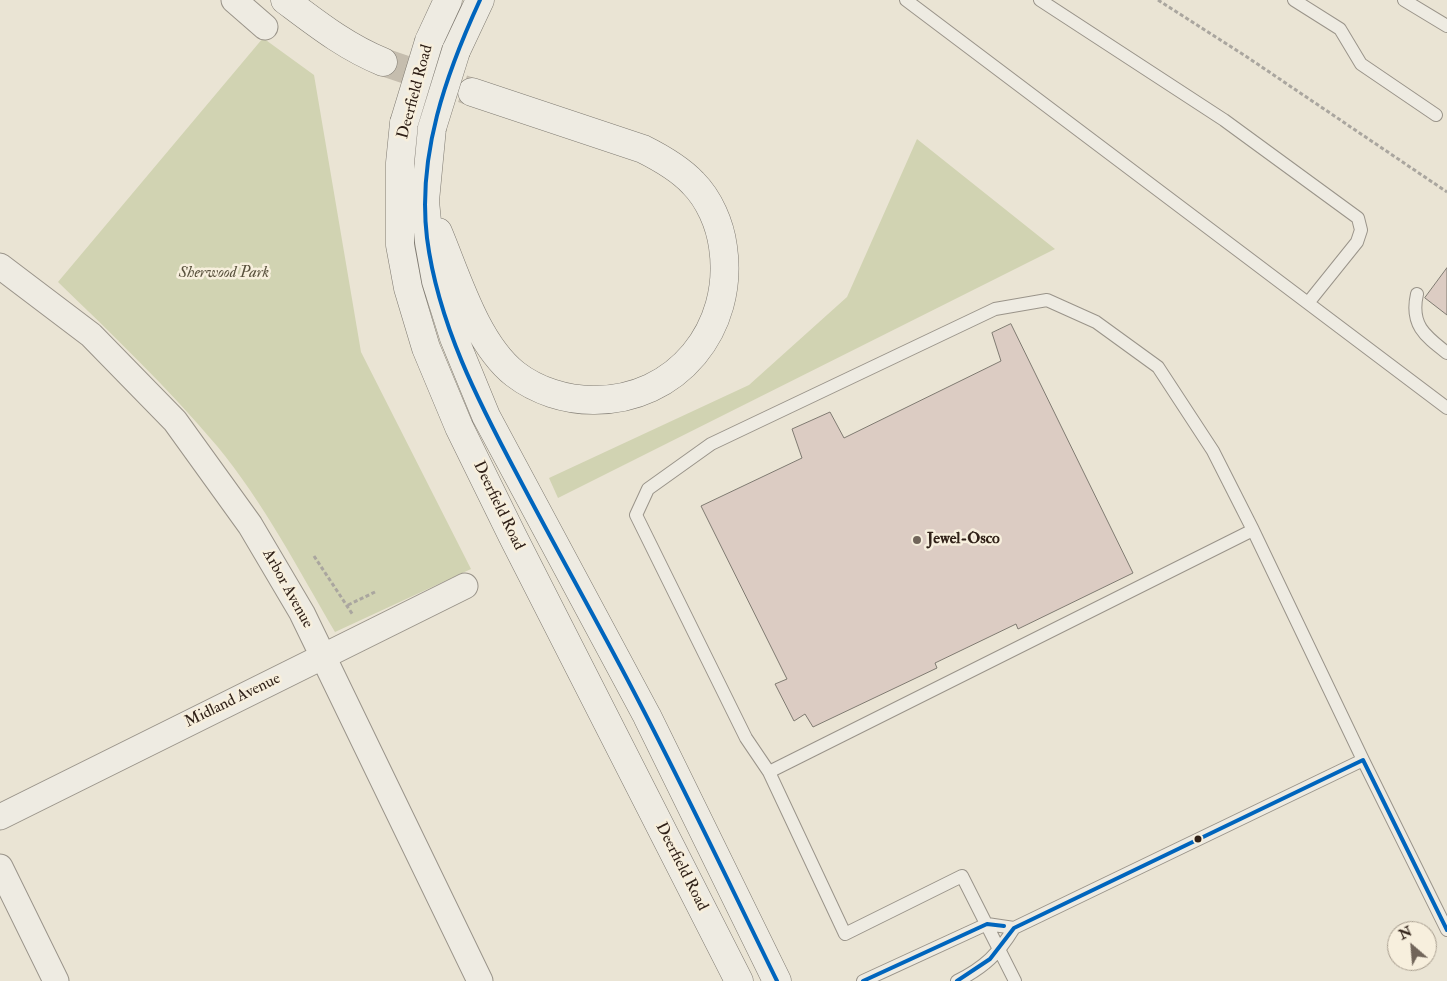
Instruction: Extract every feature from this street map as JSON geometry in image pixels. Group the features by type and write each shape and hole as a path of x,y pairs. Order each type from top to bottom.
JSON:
{"main road":[{"path":"285,0 332,35 359,52 383,62"},
{"name":"Deerfield Road","path":"448,0 429,41 404,123 400,163 400,245 408,288 426,348 459,427 647,716 777,981"},
{"name":"Deerfield Road","path":"480,0 456,51 432,128 425,201 429,242 436,281 454,338 545,559 739,981"},
{"path":"425,201 479,327 490,346 515,374 545,392 575,400 609,400 642,393 672,377 703,344 713,327 725,287 726,264 722,234 710,205 694,183 667,161 643,148 472,92"}],"street":[{"path":"234,0 265,27"},
{"name":"Arbor Avenue","path":"0,266 91,335 175,421 250,525 302,612 480,981"},
{"name":"Midland Avenue","path":"0,817 465,586"},
{"path":"0,867 56,981"}],"lane":[{"path":"906,0 1447,408"},
{"path":"1040,0 1224,120 1358,218 1361,230 1357,242 1308,303"},
{"path":"1294,0 1340,29 1361,64 1436,115"},
{"path":"1404,0 1447,26"},
{"path":"1417,294 1414,306 1416,319 1424,335 1447,353"},
{"path":"1015,981 988,924 962,876 845,934 768,772 746,738 636,515 648,489 711,444 995,309 1047,300 1096,322 1158,368 1213,451 1447,930"},
{"path":"768,772 1252,530"},
{"path":"957,981 978,971 1000,951 1014,928 1363,760"},
{"path":"863,981 988,924 1014,928"}],"path":[{"path":"1158,0 1247,57 1447,192"},
{"path":"314,556 348,605 363,636"},
{"path":"348,605 375,592"}],"green space":[{"name":"Sherwood Park","path":"263,38 314,75 361,352 471,569 335,632 265,513 217,446 160,383 58,282"},
{"path":"917,139 1055,249 558,498 549,478 749,385 847,297"}],"building":[{"path":"1447,268 1447,315 1425,298"},
{"name":"Jewel-Osco","path":"1011,324 1133,573 1018,629 1016,624 935,663 937,668 813,727 805,714 794,721 775,684 787,679 701,506 802,458 792,429 830,412 844,438 1001,361 992,333"}],"tunnel":[{"path":"383,62 469,91"}],"transit line":[{"path":"480,0 446,86 430,146 426,176 427,238 432,270 440,301 462,362 489,421 658,738 777,981"},
{"path":"957,981 990,959 1014,928 1363,760 1447,930"},
{"path":"863,981 987,924 1004,926"}],"place":[{"name":"Jewel-Osco","path":"917,540"}]}
